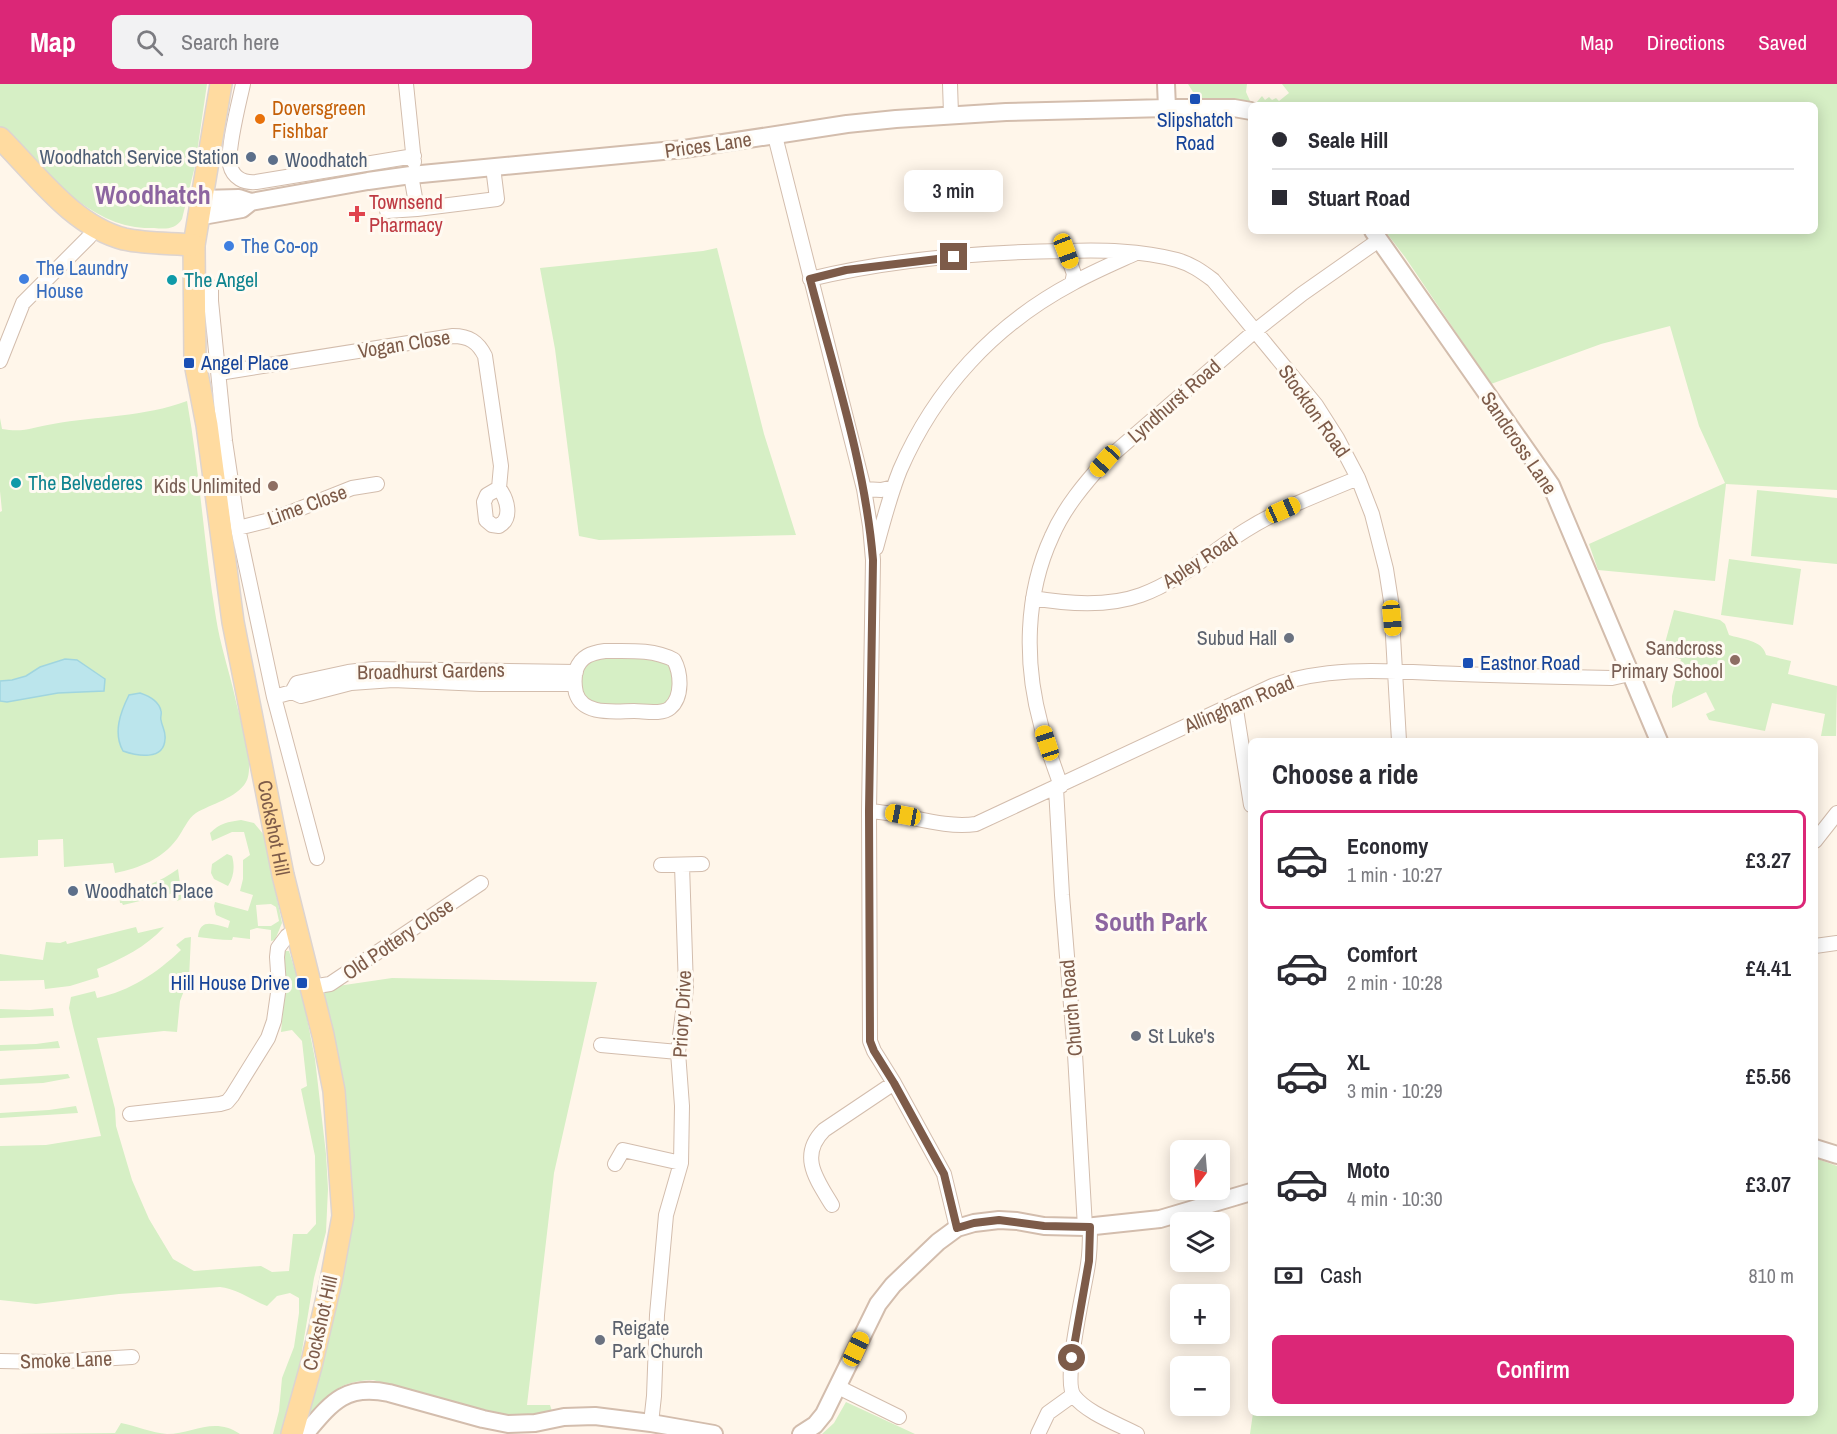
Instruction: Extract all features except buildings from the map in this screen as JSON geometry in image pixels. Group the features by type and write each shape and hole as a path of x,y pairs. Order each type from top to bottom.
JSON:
{"main road":[{"name":"Cockshot Hill","path":"221,84 224,125 199,208 194,245 195,363 207,425 233,622 282,866 323,1035 334,1091 343,1216 311,1366 292,1434"},
{"path":"0,138 60,201 81,219 122,238 138,242 194,245"}],"street":[{"path":"243,84 224,125 230,166 235,176 240,179 249,182 414,156"},
{"path":"406,84 417,209"},
{"path":"950,84 951,114"},
{"path":"1166,84 1167,108 1234,108 1248,110"},
{"name":"Prices Lane","path":"199,208 242,209 251,202 368,181 684,149 847,124 951,114 1167,108"},
{"path":"775,136 864,489 870,526 873,560 869,811 870,1041 944,1174 957,1228"},
{"path":"387,211 497,199 493,167"},
{"path":"268,179 270,199"},
{"path":"0,361 23,303 89,237 96,227"},
{"name":"Lyndhurst Road","path":"1058,787 1040,724 1029,646 1033,598 1052,535 1083,485 1105,461 1255,331 1376,236"},
{"name":"Sandcross Lane","path":"1376,236 1551,485 1658,738"},
{"name":"Stockton Road","path":"810,279 846,270 930,260 1025,251 1099,249 1177,260 1200,270 1224,292 1316,405 1358,478 1372,514 1386,569 1391,601 1395,672"},
{"path":"1066,251 1074,274 1072,283"},
{"path":"873,560 894,487 910,450 947,387 985,346 1016,320 1072,283 1136,253"},
{"name":"Cockshot Hill","path":"211,287 225,441 238,528 274,697 317,858"},
{"name":"Vogan Close","path":"219,373 453,336 468,338 478,345 485,356 501,466 499,488"},
{"name":"Apley Road","path":"1033,598 1053,602 1103,602 1139,596 1153,590 1283,510 1358,478"},
{"name":"Lime Close","path":"238,528 274,519 352,488 377,484"},
{"path":"864,489 881,490 894,487"},
{"path":"629,651 656,653 674,660 679,669 679,693 672,707 666,710 597,710 583,704 577,697 575,678 585,656 592,653 629,651"},
{"name":"Allingham Road","path":"869,811 962,826 976,824 1272,686 1310,675 1343,672 1395,672 1612,678 1630,674"},
{"path":"1395,672 1399,738"},
{"name":"Broadhurst Gardens","path":"274,697 292,692 301,696 351,683 393,680 481,684 575,678"},
{"path":"1235,703 1248,786"},
{"name":"Church Road","path":"1058,787 1062,895 1089,1261 1070,1378 1073,1395"},
{"path":"1818,837 1837,813"},
{"path":"661,865 702,864"},
{"name":"Priory Drive","path":"651,1423 666,1215 681,1163 682,1106 678,1052 686,988 682,865"},
{"name":"Old Pottery Close","path":"311,987 330,984 481,883"},
{"path":"130,1114 227,1102 268,1038 274,1021 279,986 278,948 287,936 296,930"},
{"path":"1818,946 1837,943"},
{"path":"601,1045 678,1052"},
{"path":"832,1205 811,1166 811,1152 817,1136 894,1083"},
{"path":"615,1164 621,1146 681,1163"},
{"path":"1818,1149 1837,1155"},
{"path":"801,1434 815,1425 824,1414 878,1304 893,1285 938,1242 957,1228 999,1220 1044,1226 1088,1227 1161,1220 1248,1192"},
{"name":"Smoke Lane","path":"0,1361 47,1362 132,1357"},
{"path":"838,1387 899,1417"},
{"path":"305,1434 335,1401 364,1390 389,1392 508,1424 535,1423 564,1417 595,1416 714,1434"},
{"path":"1038,1434 1048,1413 1073,1395 1091,1411 1137,1434"}],"green space":[{"path":"0,84 207,84 195,166 182,219 169,228 135,227 115,222 78,201 0,127"},
{"path":"1188,84 1247,84 1246,92 1250,101 1198,100"},
{"path":"1282,84 1837,84 1837,490 1726,484 1715,581 1598,570 1589,544 1725,483 1699,426 1670,326 1601,344 1491,384 1387,234 1818,234 1818,102 1257,102 1262,96 1265,100 1269,97 1279,101 1289,93"},
{"path":"717,248 764,434 796,535 599,540 579,536 555,349 540,268"},
{"path":"187,401 216,618 248,752 249,774 246,782 242,788 230,796 193,815 177,839 164,852 150,862 133,868 115,873 113,863 64,867 63,839 38,840 38,856 0,858 0,512 2,511 0,418 2,429 23,430 70,421 138,413"},
{"path":"1757,490 1837,498 1837,564 1751,556"},
{"path":"1729,559 1801,569 1793,625 1721,615"},
{"path":"1674,610 1720,620 1725,624 1729,635 1756,643 1761,646 1766,655 1791,661 1788,674 1837,686 1836,736 1821,736 1825,714 1772,703 1765,731 1709,720 1706,714 1715,710 1706,692 1672,708 1672,696 1681,659 1662,654"},
{"path":"641,656 662,662 670,667 674,676 676,686 674,694 654,709 593,704 583,695 579,678 584,664 596,657"},
{"path":"241,820 254,823 264,835 282,923 275,940 271,941 271,930 257,928 250,930 250,939 233,937 232,940 228,940 198,937 199,931 205,925 213,924 228,928 230,921 216,915 215,902 248,911 253,895 240,891 243,879 243,860 250,855 244,832 232,832 212,841 210,833 228,822","holes":["271,904 276,907 279,921 271,926 258,926 256,905"]},
{"path":"227,854 232,856 234,868 228,886 214,879 211,873 212,864"},
{"path":"178,869 182,899 177,901 174,893 123,905 120,903 119,894 150,884"},
{"path":"136,927 138,933 164,927 133,952 97,969 99,977 70,986 45,989 44,980 0,981 0,954 43,960 46,942 66,941 67,944"},
{"path":"191,937 189,978 180,1001 177,1032 164,1031 97,1038 115,1109 116,1126 132,1180 149,1219 173,1259 194,1271 261,1266 272,1272 289,1271 293,1234 307,1234 316,1224 315,1156 301,1089 307,1086 302,1041 292,1030 281,1032 283,951 289,951 302,993 315,1059 328,1189 326,1232 314,1278 298,1375 282,1434 273,1434 279,1411 282,1378 294,1347 299,1313 299,1298 290,1293 277,1296 267,1306 238,1292 220,1287 119,1294 36,1304 0,1300 0,1146 46,1145 101,1136 69,1008 71,997 95,991 97,998 132,986 162,966 181,950 176,945 185,938"},
{"path":"392,978 597,982 554,1173 527,1405 550,1405 553,1414 498,1415 373,1380 350,1383 341,1387 327,1398 307,1424 298,1423 349,1218 319,997 331,987"},
{"path":"53,1008 54,1016 0,1018 0,1009"},
{"path":"58,1041 60,1048 0,1051 0,1045"},
{"path":"68,1074 70,1078 43,1083 0,1085 0,1079"},
{"path":"76,1106 78,1113 0,1118 0,1113"},
{"path":"1818,1159 1837,1166 1837,1434 1250,1434 1253,1416 1818,1416"},
{"path":"846,1402 915,1434 822,1434 834,1423"},
{"path":"121,1423 167,1434 10,1434 115,1433"},
{"path":"221,1426 240,1434 167,1434"}],"water":[{"path":"65,659 77,660 105,679 104,691 58,693 7,702 0,701 0,681 26,676 40,667"},
{"path":"140,693 156,702 161,711 165,739 160,751 155,754 142,755 123,751 118,737 121,716 129,695"}],"place":[{"name":"Slipshatch Road","path":"1195,99"},
{"name":"Doversgreen Fishbar","path":"260,119"},
{"name":"Woodhatch Service Station","path":"251,157"},
{"name":"Woodhatch","path":"273,160"},
{"name":"Townsend Pharmacy","path":"357,214"},
{"name":"The Co-op","path":"229,246"},
{"name":"The Laundry House","path":"24,279"},
{"name":"The Angel","path":"172,280"},
{"name":"Angel Place","path":"189,363"},
{"name":"The Belvederes","path":"16,483"},
{"name":"Kids Unlimited","path":"273,486"},
{"name":"Subud Hall","path":"1289,638"},
{"name":"Sandcross Primary School","path":"1735,660"},
{"name":"Eastnor Road","path":"1468,663"},
{"name":"Woodhatch Place","path":"73,891"},
{"name":"Hill House Drive","path":"302,983"},
{"name":"St Luke's","path":"1136,1036"},
{"name":"Reigate Park Church","path":"600,1340"}],"district":[{"name":"Woodhatch","path":"153,195"},
{"name":"South Park","path":"1151,922"}],"route":[{"path":"954,257 846,270 810,279 864,489 873,560 869,811 870,1041 944,1174 957,1228 999,1220 1044,1226 1090,1227 1089,1261 1072,1358"}]}
